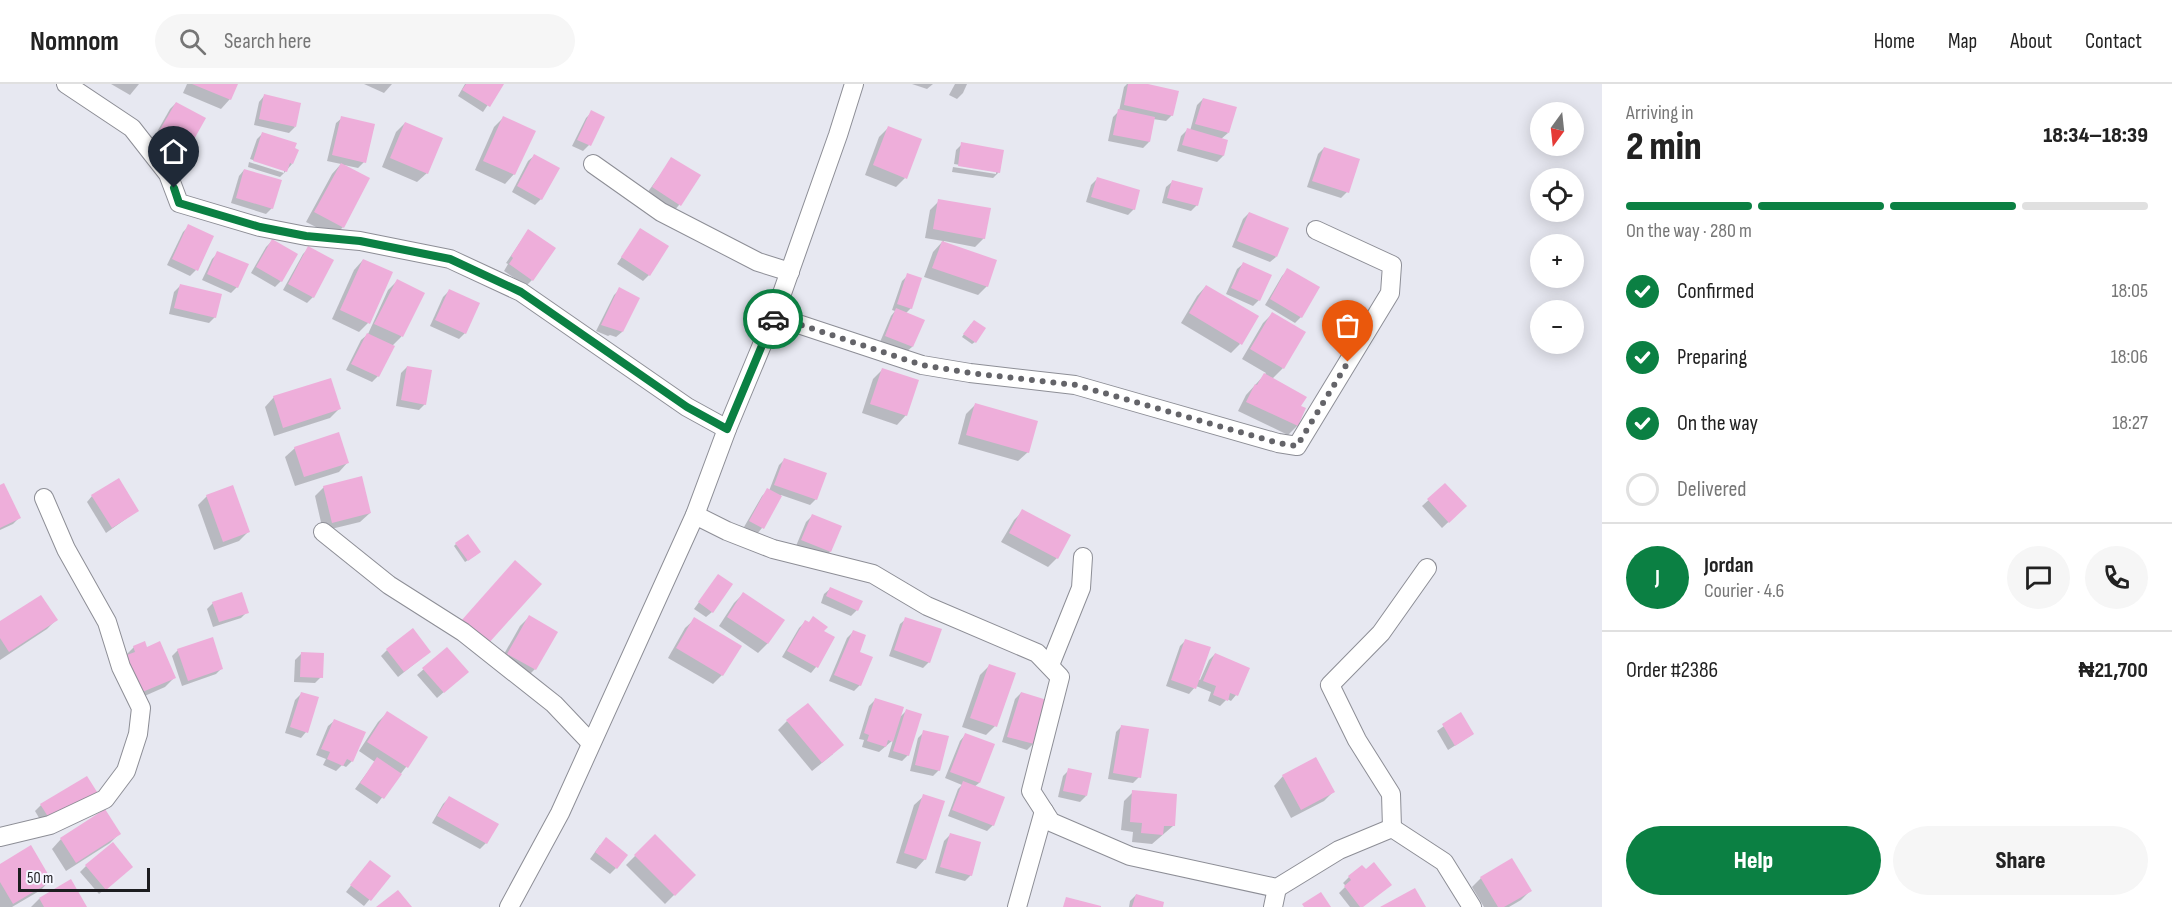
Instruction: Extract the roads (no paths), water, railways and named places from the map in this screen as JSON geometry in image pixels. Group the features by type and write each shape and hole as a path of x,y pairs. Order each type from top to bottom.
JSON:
{"street":[{"path":"66,84 132,128 168,174 179,203 271,229 306,236 360,241 450,259 521,292 687,407 727,429"},
{"path":"509,907 560,813 695,514 774,316 854,84"},
{"path":"593,164 661,212 758,262 790,272"},
{"path":"774,316 922,365 1076,385 1278,443 1297,446 1390,293 1392,265 1316,230"},
{"path":"0,837 50,825 105,799 126,771 138,734 141,708 121,667 107,622 66,549 44,498"},
{"path":"695,514 727,531 773,549 873,574 927,606 1037,653 1060,677 1031,791 1051,822 1130,856 1277,888 1339,850 1392,828"},
{"path":"323,532 389,585 463,632 554,704 591,743"},
{"path":"1050,666 1081,588 1083,557"},
{"path":"1392,828 1391,795 1357,740 1330,685 1381,633 1428,568"},
{"path":"1017,907 1044,811"},
{"path":"1392,828 1444,862 1472,907"},
{"path":"1273,907 1277,888"}]}
